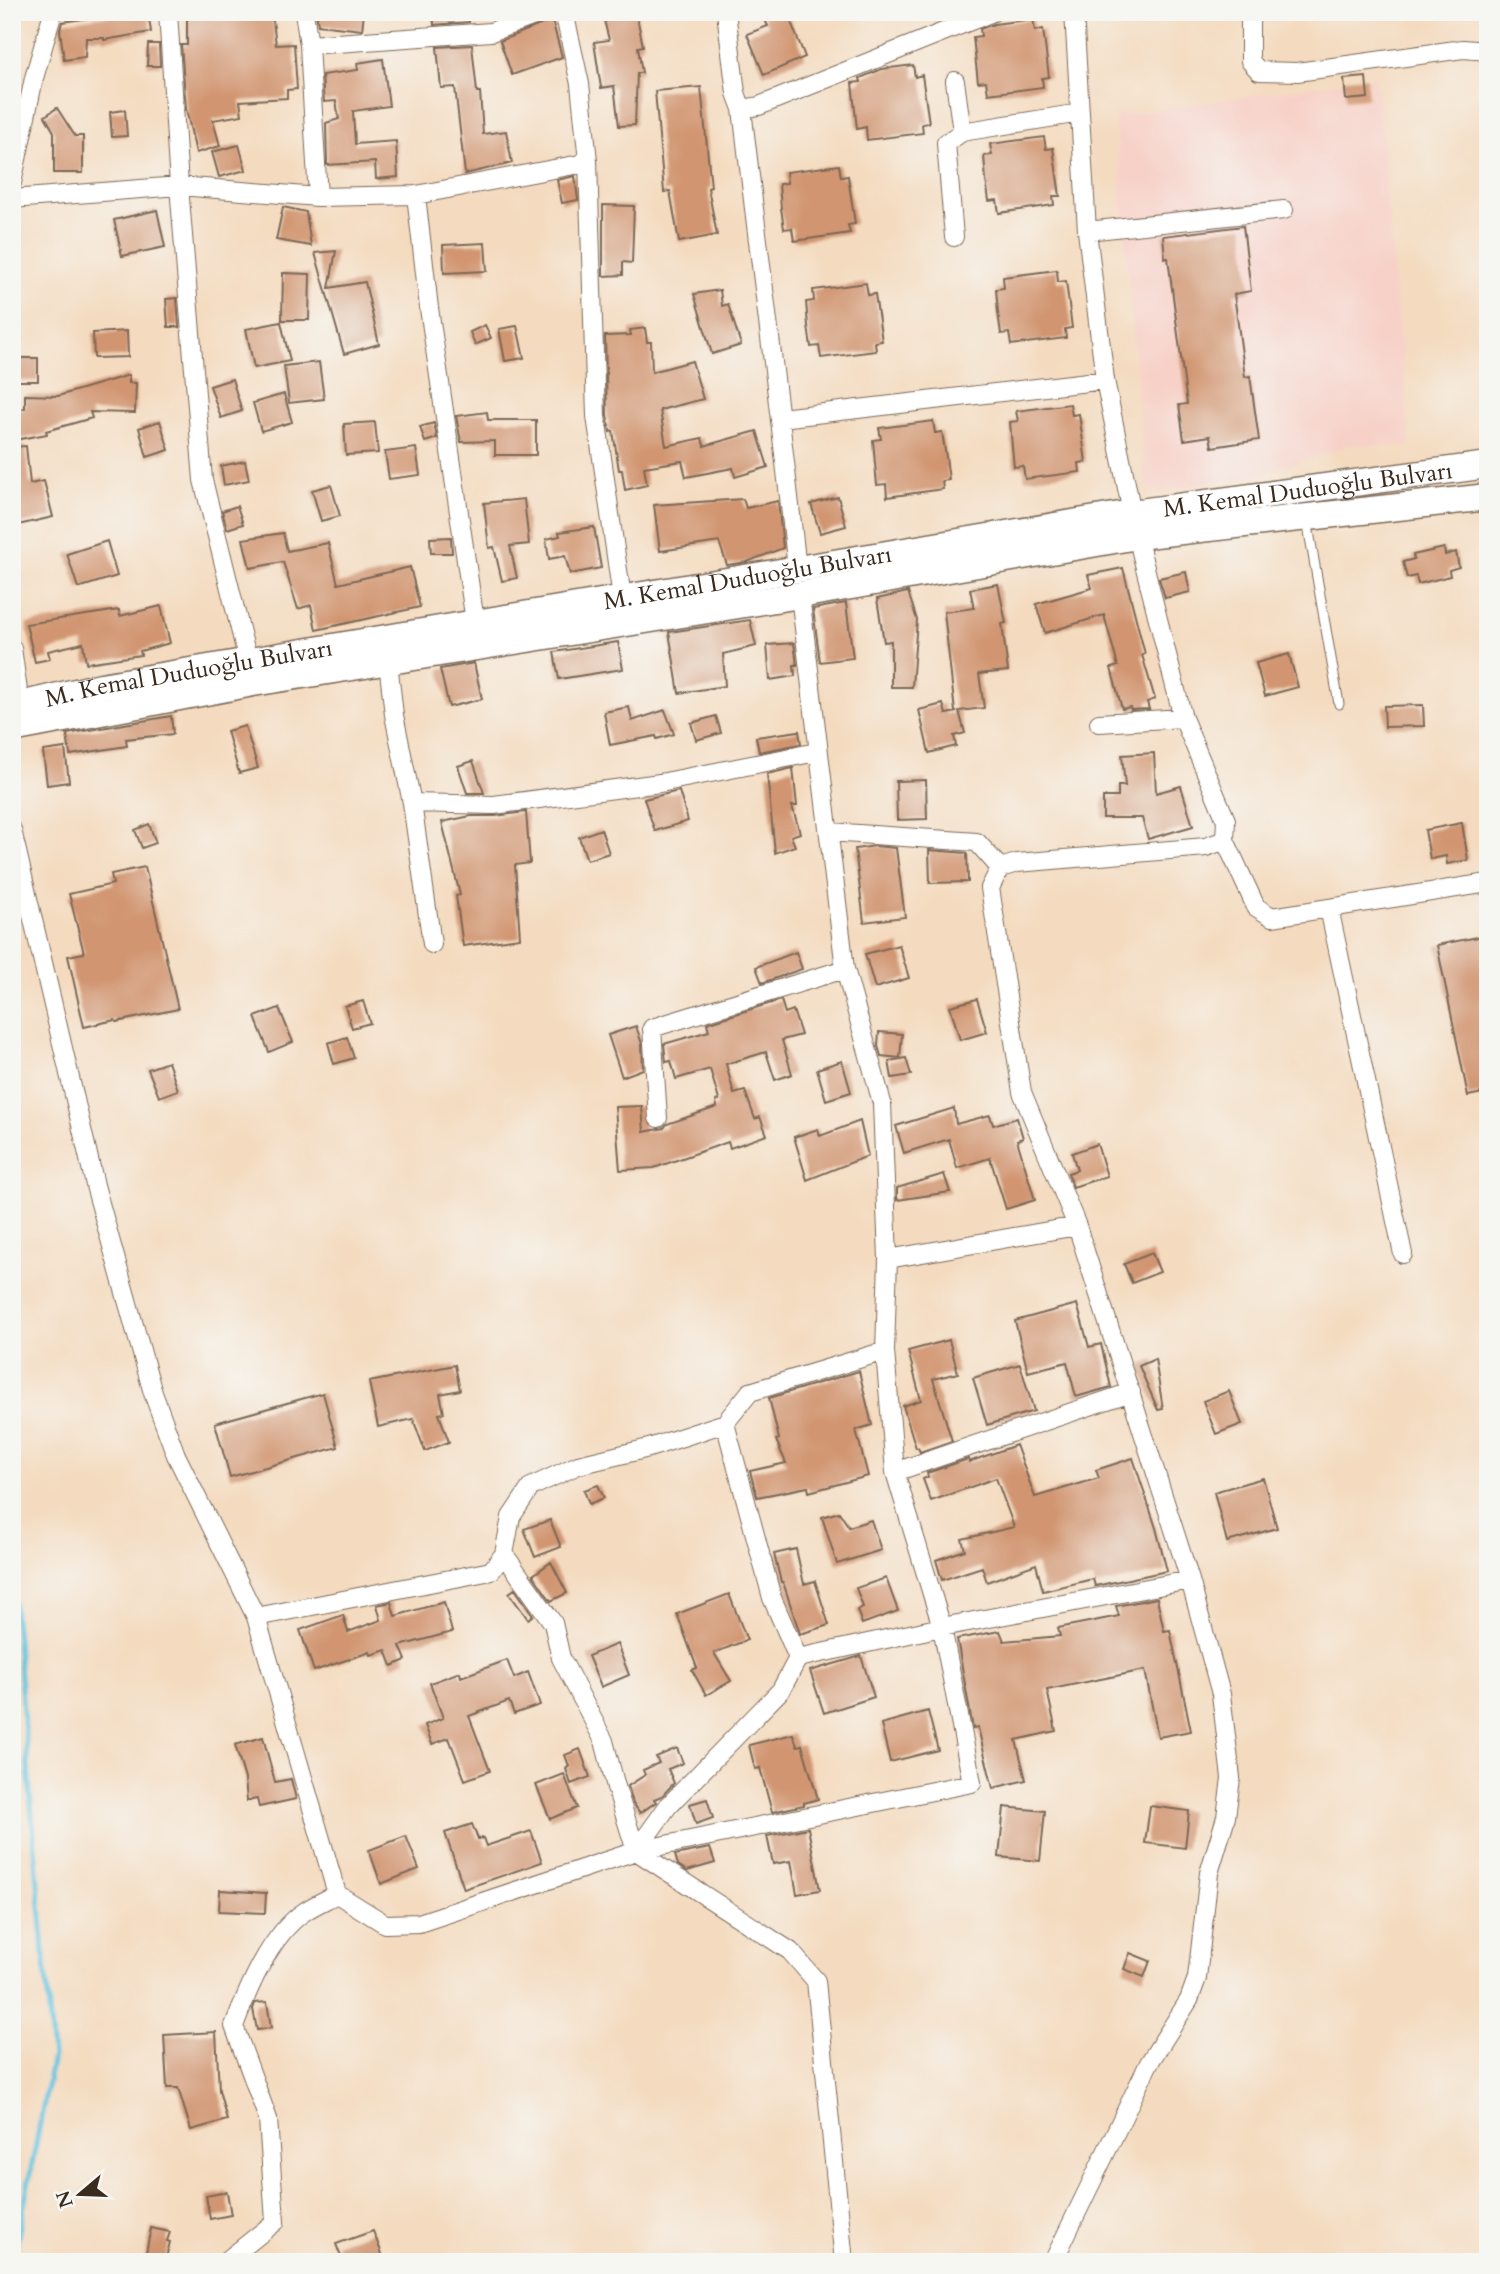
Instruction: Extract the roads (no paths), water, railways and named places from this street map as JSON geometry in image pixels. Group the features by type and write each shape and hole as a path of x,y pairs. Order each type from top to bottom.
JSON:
{"street":[{"path":"12,183 34,78 52,12"},
{"path":"168,12 203,480 248,661"},
{"path":"304,12 309,45 318,197"},
{"path":"309,45 491,32 545,12"},
{"path":"564,12 580,85 588,161 596,416 622,598"},
{"path":"12,830 96,1189 153,1393 176,1455 256,1617 337,1894 385,1924 419,1923 636,1851 972,1783 942,1626 895,1472 885,1351 888,1259 882,1103 845,969 817,752 781,418 767,324 742,109 736,93 726,12"},
{"path":"742,109 759,106 993,12"},
{"path":"1074,12 1087,231 1105,380 1135,524 1183,718 1226,820 1224,840 1255,907 1272,918 1488,883"},
{"path":"1250,12 1250,61 1259,71 1297,72 1463,49 1488,51"},
{"path":"955,81 962,132"},
{"path":"954,237 946,143 962,132 1080,113"},
{"path":"12,199 179,186 318,197 416,195 588,161"},
{"path":"416,195 429,308 475,622"},
{"path":"1087,231 1284,210"},
{"path":"781,418 1105,380"},
{"name":"M. Kemal Duduoğlu Bulvarı","path":"17,717 388,662 799,582 1488,464"},
{"name":"M. Kemal Duduoğlu Bulvarı","path":"1135,524 1307,516 1488,496"},
{"name":"M. Kemal Duduoğlu Bulvarı","path":"17,717 101,686 622,598 799,582"},
{"path":"12,648 17,717"},
{"path":"388,662 394,715 412,803 432,944"},
{"path":"1099,723 1183,718"},
{"path":"412,803 494,805 660,783 817,752"},
{"path":"829,832 976,842 1000,868"},
{"path":"1054,2262 1149,2063 1189,2000 1197,1978 1209,1873 1226,1817 1231,1778 1221,1694 1190,1580 1077,1226 1022,1091 990,888 1000,868 1017,863 1206,847 1224,840"},
{"path":"1329,908 1403,1254"},
{"path":"658,1118 652,1028 845,969"},
{"path":"888,1259 1077,1226"},
{"path":"256,1617 491,1571 505,1553 511,1517 531,1487 578,1465 649,1448 725,1423 750,1392 885,1351"},
{"path":"895,1472 1131,1392"},
{"path":"725,1423 772,1598 799,1657"},
{"path":"505,1553 553,1623 561,1658 604,1741 636,1851 790,1951 816,1981 844,2262"},
{"path":"636,1851 668,1806 781,1690 799,1657 942,1626 1190,1580"},
{"path":"225,2262 275,2222 268,2119 234,2026 251,1980 278,1939 302,1913 337,1894"}],"lane":[{"path":"1307,516 1339,704"}],"waterway":[{"path":"12,1583 53,2056 13,2262"}]}
